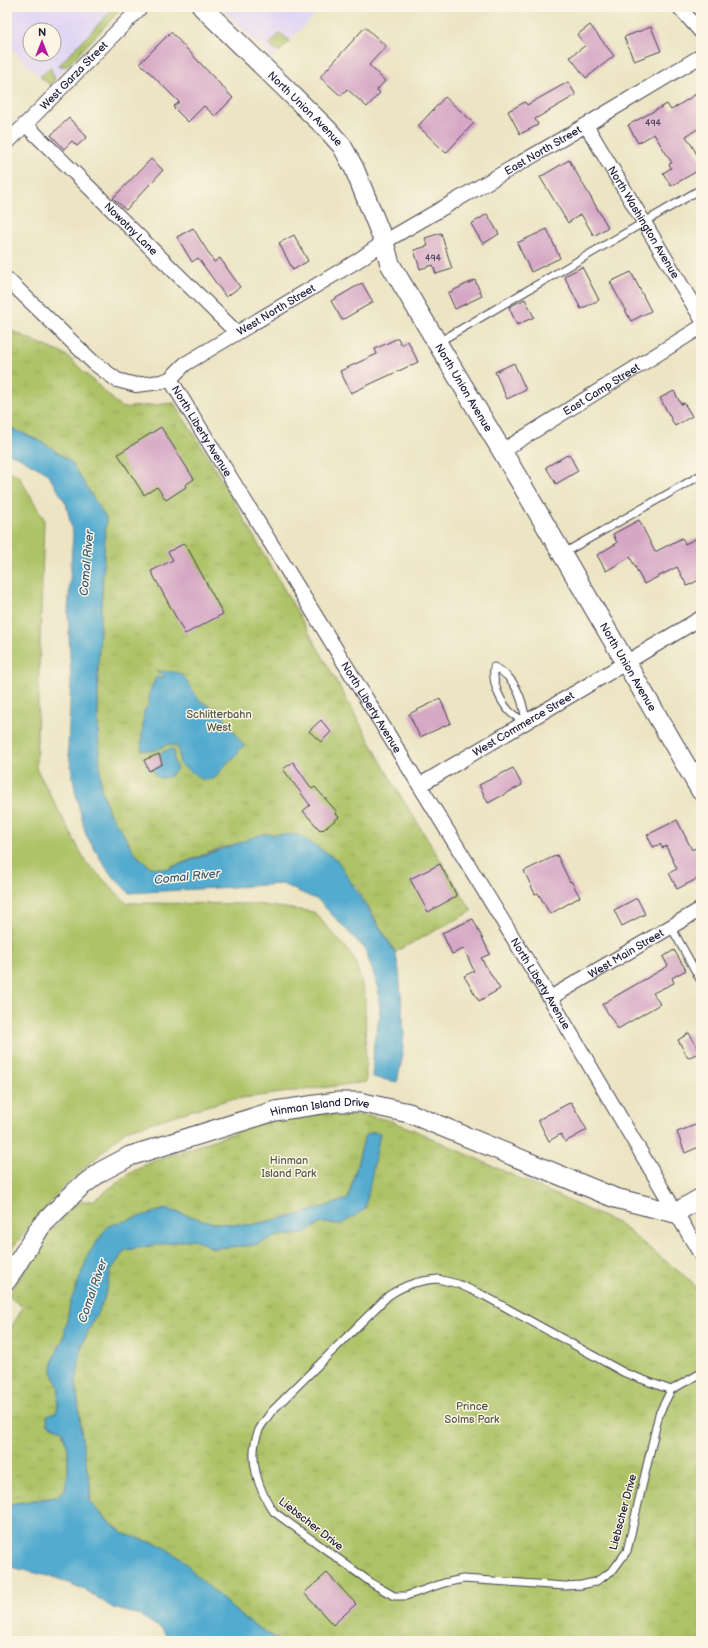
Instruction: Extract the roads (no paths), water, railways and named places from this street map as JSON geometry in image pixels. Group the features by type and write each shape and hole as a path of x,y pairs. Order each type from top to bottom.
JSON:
{"street":[{"name":"West Garza Street","path":"7,143 141,7"},
{"name":"North Union Avenue","path":"202,7 327,129 342,146 354,168 384,242 390,264 626,663 695,767 701,791"},
{"path":"679,7 701,32"},
{"name":"East North Street","path":"384,242 586,126 701,56"},
{"name":"Nowotny Lane","path":"25,124 237,333"},
{"name":"North Washington Avenue","path":"586,126 701,318"},
{"name":"West North Street","path":"170,378 185,364 357,261 384,242"},
{"name":"North Liberty Avenue","path":"7,279 106,373 123,382 136,385 156,383 170,378 550,998 701,1255"},
{"name":"East Camp Street","path":"502,451 701,327"},
{"name":"West Commerce Street","path":"420,785 701,618"},
{"name":"West Main Street","path":"550,998 701,909"},
{"name":"Hinman Island Drive","path":"7,1280 41,1226 78,1189 100,1172 130,1156 275,1111 336,1102 359,1102 409,1113 615,1198 676,1213"},
{"path":"676,1213 701,1198"}],"lane":[{"path":"437,343 701,188"},
{"path":"562,554 701,475"},
{"path":"494,667 504,671 510,677 524,703 526,722 510,712 497,690 493,675 494,667"},
{"path":"670,927 701,981"},
{"name":"Liebscher Drive","path":"438,1279 458,1284 477,1292 625,1373 671,1390 659,1414 627,1551 613,1570 595,1582 565,1586 464,1579 444,1583 406,1596 394,1596 373,1584 274,1512 266,1501 259,1486 255,1457 259,1431 271,1412 388,1296 405,1285 420,1281 438,1279"},
{"path":"671,1390 701,1374"}],"water":[{"name":"Comal River","path":"7,426 44,443 71,462 106,518 98,665 98,728 101,788 109,813 135,854 150,867 167,869 263,834 299,835 337,860 395,952 399,970 404,1031 402,1059 397,1082 372,1077 374,1043 380,1015 378,987 365,949 318,900 282,884 129,893 108,871 86,835 76,795 68,749 71,679 68,613 73,534 66,503 47,473 17,456 7,453"},
{"path":"156,671 174,672 182,675 202,702 213,709 217,707 244,746 238,750 239,753 228,762 214,779 203,780 180,764 178,747 169,744 153,751 141,750 144,710 149,705 149,694 156,677 163,679 164,676"},
{"path":"171,749 174,751 174,762 177,769 169,777 160,778 155,775 153,769 162,764 160,753"},
{"name":"Comal River","path":"374,1132 380,1133 365,1209 342,1224 321,1223 304,1234 278,1236 254,1245 213,1248 193,1239 125,1250 111,1270 104,1299 82,1344 76,1382 82,1439 90,1485 90,1501 111,1524 124,1534 160,1545 182,1559 197,1576 243,1618 280,1641 169,1641 162,1629 139,1615 113,1608 86,1590 56,1578 7,1566 7,1503 10,1504 56,1497 65,1489 68,1473 68,1449 62,1430 48,1424 47,1415 56,1413 58,1406 59,1388 52,1371 54,1358 64,1337 70,1304 89,1253 108,1226 166,1209 213,1223 250,1225 302,1214 348,1199 365,1135"}],"park label":[{"name":"Schlitterbahn West","path":"219,720"},
{"name":"Hinman Island Park","path":"289,1166"},
{"name":"Prince Solms Park","path":"472,1412"}]}
